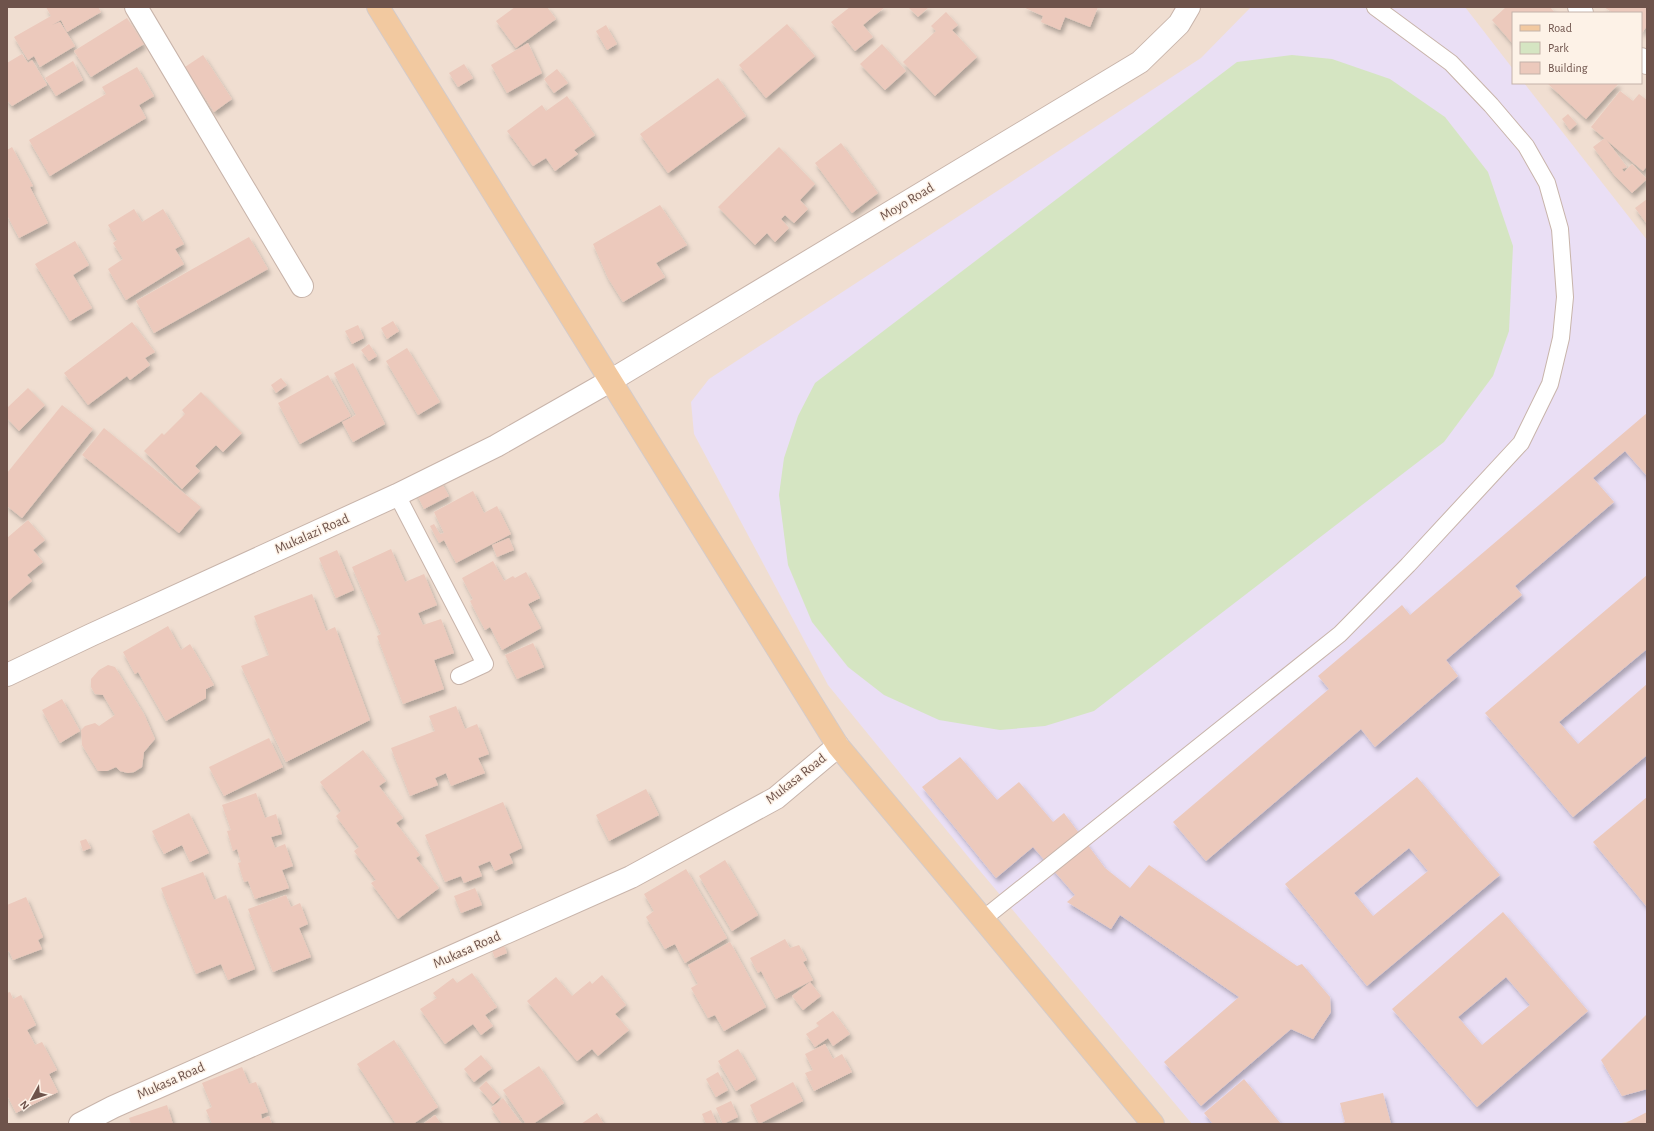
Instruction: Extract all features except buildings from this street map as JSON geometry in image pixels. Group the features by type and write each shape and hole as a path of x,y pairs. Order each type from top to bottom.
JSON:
{"main road":[{"path":"378,7 838,746 1153,1124"}],"street":[{"path":"136,7 302,286"},
{"name":"Moyo Road","path":"610,381 1140,62 1179,24 1189,7"},
{"name":"Mukalazi Road","path":"7,675 90,635 397,495 496,446 610,381"},
{"name":"Mukasa Road","path":"80,1124 120,1104 631,877 776,798 838,746"}],"lane":[{"path":"983,919 1340,634 1408,565 1521,443 1550,384 1561,338 1565,297 1560,229 1547,183 1526,146 1491,105 1451,63 1375,7"},
{"path":"397,495 485,664 458,676"}],"shaded area":[{"path":"7,7 1647,7 1647,1124 7,1124"},
{"path":"1251,7 1465,7 1512,68 1512,84 1525,84 1647,240 1647,1116 1618,1124 1192,1124 970,859 828,685 694,434 691,402 709,379 1201,58"}],"green space":[{"path":"1292,55 1332,59 1390,79 1445,117 1488,172 1513,246 1509,331 1493,376 1444,442 1094,711 1045,726 1000,730 939,720 884,695 848,667 812,622 788,565 779,495 784,458 798,416 815,383 1237,62"}]}
